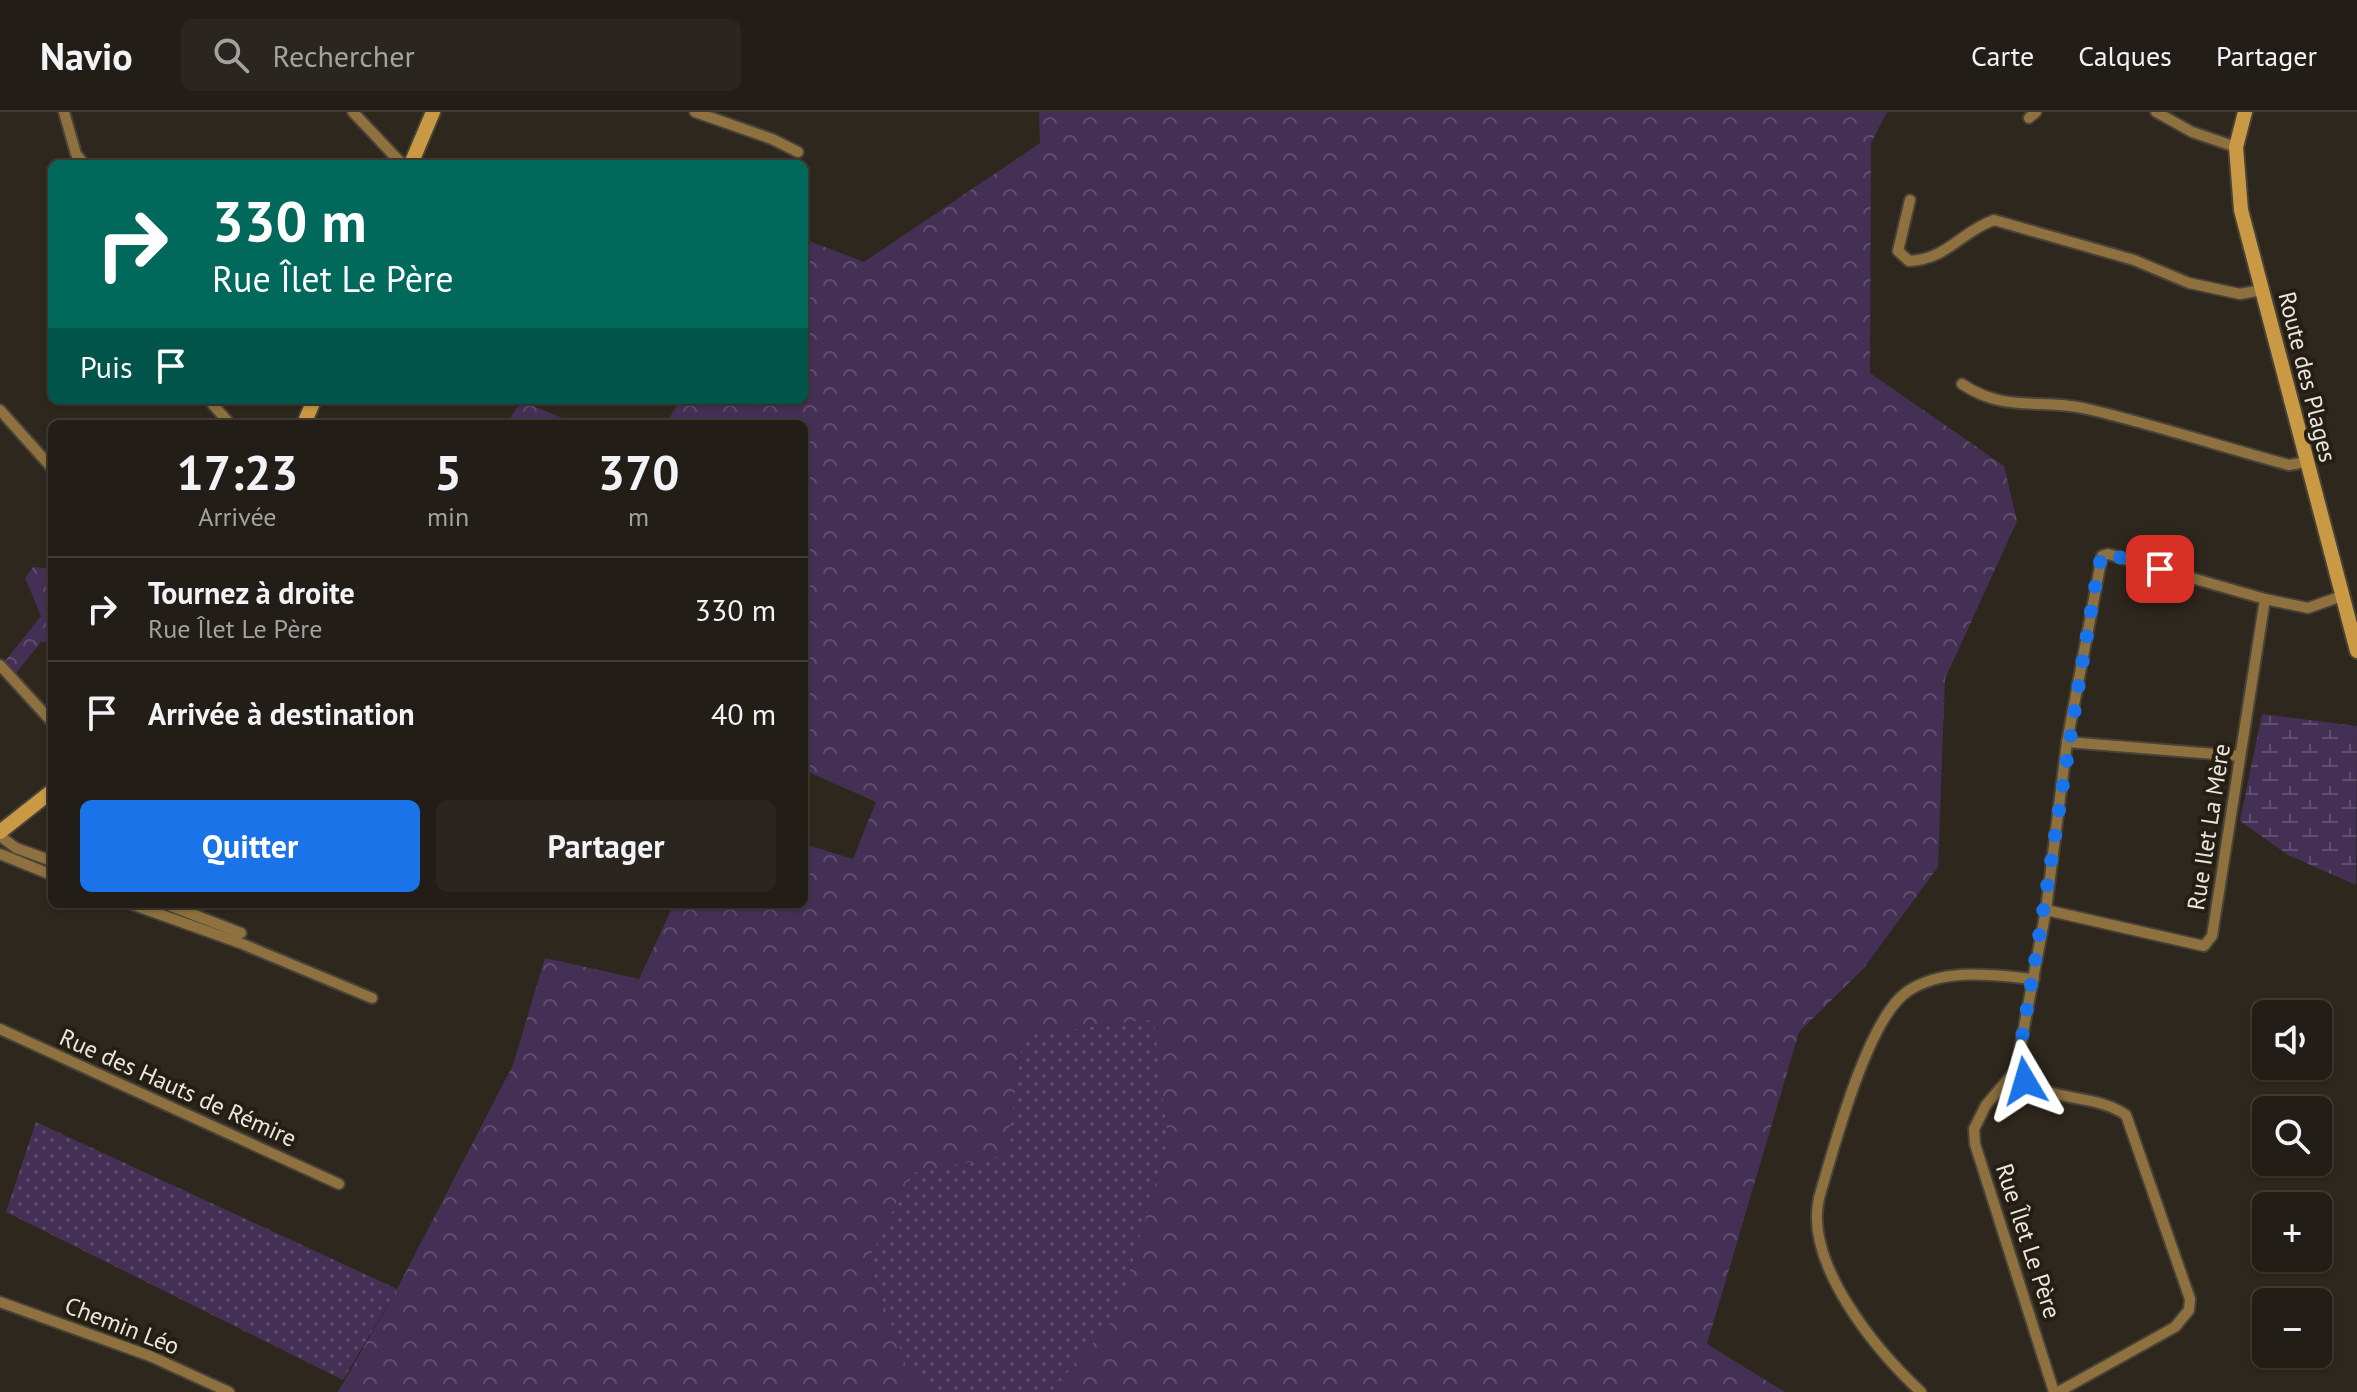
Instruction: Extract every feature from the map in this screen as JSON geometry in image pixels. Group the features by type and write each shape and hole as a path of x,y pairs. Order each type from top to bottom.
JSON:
{"street":[{"path":"64,112 76,154 81,160"},
{"path":"353,112 398,160"},
{"path":"413,160 433,112"},
{"path":"695,112 772,139 798,152"},
{"path":"2156,112 2192,132 2236,147"},
{"name":"Route des Plages","path":"2245,112 2236,147 2241,210 2357,651"},
{"path":"1910,200 1898,242 1898,251 1909,261 1928,260 1980,225 1994,220 2134,260 2189,283 2240,294 2262,290"},
{"path":"1962,384 1983,398 2004,404 2049,401 2077,406 2289,465 2306,462"},
{"path":"212,404 226,420"},
{"path":"0,410 48,464"},
{"name":"Rue Îlet Le Père","path":"2056,1392 1975,1144 1974,1129 1986,1105 2016,1070 2046,910 2067,742 2102,556 2108,554 2265,599 2308,608 2342,596"},
{"name":"Rue Ilet La Mère","path":"2046,910 2204,946 2212,936 2265,599"},
{"path":"0,665 48,718"},
{"path":"2067,742 2240,756"},
{"path":"48,794 0,834 16,848 48,860"},
{"path":"0,854 48,873"},
{"path":"142,908 240,943 372,998"},
{"path":"176,908 241,933"},
{"path":"1921,1392 1844,1298 1825,1262 1816,1212 1819,1198 1850,1090 1894,1006 1908,992 1952,974 2034,979"},
{"name":"Rue des Hauts de Rémire","path":"0,1029 339,1184"},
{"path":"2016,1070 2036,1089 2114,1108 2126,1115 2190,1299 2189,1310 2175,1327 2056,1392"},
{"name":"Chemin Léo","path":"0,1302 150,1356 229,1392"}],"green space":[{"path":"1039,112 1887,112 1871,143 1870,373 2004,466 2017,521 1945,679 1938,867 1863,969 1799,1032 1707,1344 1785,1392 1051,1392 1117,1315 1168,1141 1154,1019 1023,1035 1006,1155 911,1173 868,1261 907,1367 932,1392 338,1392 397,1289 513,1065 545,958 639,979 672,908 808,908 808,845 853,859 876,802 808,772 808,420 668,420 678,404 808,404 808,241 864,262 1040,143"},
{"path":"519,404 528,404 567,420 509,420"},
{"path":"33,567 48,569 48,642 41,642 16,673 5,661 41,616 25,578"},
{"path":"2262,714 2357,726 2356,885 2288,855 2240,821"},
{"path":"1155,1019 1168,1141 1117,1316 1051,1392 932,1392 907,1368 868,1261 911,1173 1006,1154 1023,1035"},
{"path":"36,1122 397,1289 343,1380 6,1212"}],"route":[{"path":"2025,1081 2016,1070 2046,910 2067,742 2099,565 2102,556 2108,554 2160,569"}]}
